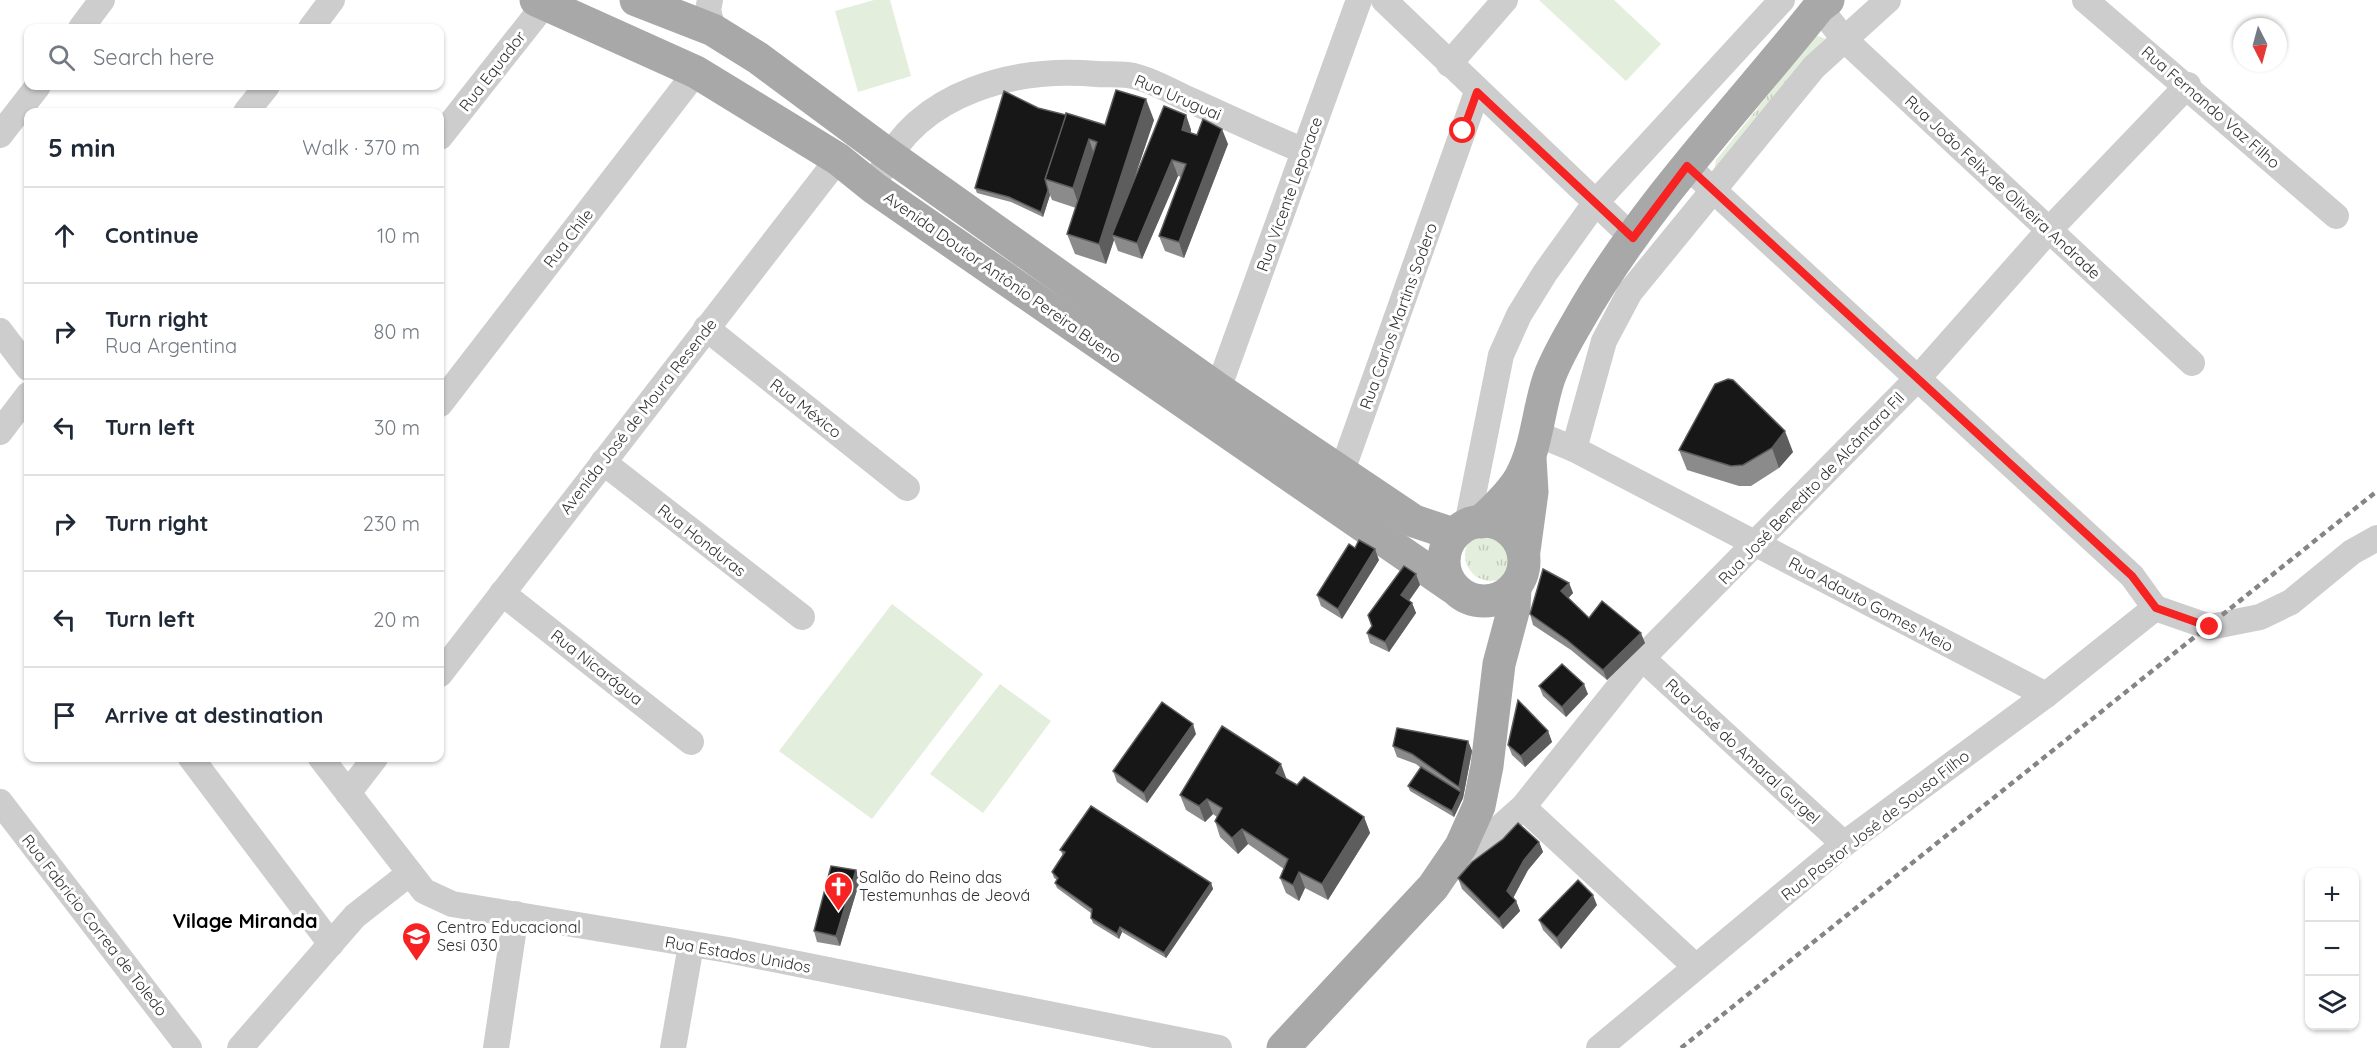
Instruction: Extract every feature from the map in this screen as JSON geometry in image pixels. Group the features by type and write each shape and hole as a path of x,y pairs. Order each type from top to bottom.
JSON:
{"main road":[{"name":"Avenida Doutor Antônio Pereira Bueno","path":"636,0 712,15 758,58 889,155 1218,389 1414,521 1467,527"},
{"name":"Avenida Doutor Antônio Pereira Bueno","path":"540,2 696,72 838,159 874,188 1464,594"},
{"path":"1499,664 1490,618 1443,570 1444,549 1467,527 1505,498 1520,477 1532,443 1550,376 1578,320 1633,238 1687,166 1824,4"},
{"path":"1464,594 1492,602 1506,596 1515,588 1523,573 1532,492 1532,443"},
{"path":"1467,527 1497,522 1515,534 1524,551"},
{"path":"1283,1048 1432,887 1461,846 1479,806 1499,664 1514,608 1515,588"}],"street":[{"path":"84,24 102,0"},
{"path":"313,24 333,0"},
{"name":"Rua Vicente Leporace","path":"1218,389 1359,0"},
{"path":"1384,0 1477,92 1633,238"},
{"path":"1449,64 1505,0"},
{"path":"1574,449 1604,341 1630,292 1814,67 1888,0"},
{"name":"Rua Fernando Vaz Filho","path":"2085,0 2188,85 2336,216"},
{"path":"1467,527 1501,355 1519,315 1545,273 1596,202 1777,1"},
{"name":"Rua Equador","path":"444,132 540,2"},
{"name":"Rua João Felix de Oliveira Andrade","path":"1824,4 1844,39 2192,363"},
{"name":"Rua Chile","path":"444,399 696,72"},
{"name":"Rua Uruguai","path":"874,188 889,155 910,129 943,103 964,92 999,81 1073,72 1137,77 1304,151"},
{"name":"Rua José Benedito de Alcântara Fil","path":"1432,887 1523,807 1642,658 1757,544 1919,377 2050,229 2188,85"},
{"path":"0,135 35,90"},
{"path":"249,108 264,90"},
{"name":"Rua Carlos Martins Sodero","path":"1342,471 1455,161 1477,92"},
{"name":"Rua Carlos Martins Sodero","path":"1455,161 1475,135 1501,113"},
{"name":"Avenida José de Moura Resende","path":"444,669 838,159"},
{"path":"1687,166 1919,377 2132,576 2156,608 2210,627 2260,617 2291,602 2352,552 2377,538"},
{"name":"Rua México","path":"706,328 907,488"},
{"path":"0,330 24,363"},
{"path":"0,432 24,400"},
{"name":"Rua Adauto Gomes Meio","path":"1532,443 1574,449 2046,695"},
{"name":"Rua Honduras","path":"603,462 802,617"},
{"name":"Rua Nicarágua","path":"502,593 691,742"},
{"name":"Rua Pastor José de Sousa Filho","path":"1599,1048 1844,844 2046,695 2156,608"},
{"name":"Rua José do Amaral Gurgel","path":"1642,658 1844,844"},
{"path":"194,762 331,944"},
{"name":"Rua Estados Unidos","path":"324,762 424,891 452,904 691,945 1219,1048"},
{"path":"348,793 372,762"},
{"name":"Rua Fabricio Correa de Toledo","path":"0,802 189,1048"},
{"path":"1523,807 1696,967"},
{"path":"240,1048 355,916 410,873"},
{"path":"496,1048 516,914"},
{"path":"673,1048 691,945"}],"green space":[{"path":"874,0 890,0 911,76 858,92 835,11"},
{"path":"1539,0 1614,0 1661,44 1626,81"},
{"path":"1816,35 1826,39 1714,171 1716,160"},
{"path":"1486,529 1496,529 1510,536 1517,555 1510,574 1496,581 1486,581 1476,577 1469,570 1465,560 1465,550 1469,540 1476,533"},
{"path":"892,604 983,674 872,819 779,751"},
{"path":"1000,684 1051,721 983,813 930,774"}],"building":[{"path":"1116,90 1146,99 1099,244 1067,234 1097,142 1089,139 1073,188 1045,179 1066,113 1105,125"},
{"path":"1004,91 1038,108 1066,115 1045,179 1048,190 1041,212 1009,197 975,188"},
{"path":"1164,106 1186,115 1182,130 1197,135 1203,119 1222,129 1179,242 1159,236 1186,164 1172,160 1137,243 1112,235"},
{"path":"1728,379 1733,380 1785,431 1772,448 1743,465 1731,466 1679,450 1715,384"},
{"path":"1359,540 1375,549 1338,609 1317,595 1349,544 1355,548"},
{"path":"1404,566 1416,574 1401,595 1412,603 1385,642 1367,633 1372,626 1368,615"},
{"path":"1543,569 1569,583 1561,591 1589,618 1602,601 1641,633 1603,670 1567,640 1530,614"},
{"path":"1562,664 1584,684 1562,707 1539,686"},
{"path":"1518,700 1548,731 1521,756 1508,745"},
{"path":"1162,702 1193,724 1144,793 1113,771"},
{"path":"1222,726 1281,764 1276,773 1297,785 1304,777 1364,817 1322,884 1299,872 1293,885 1280,878 1288,859 1242,829 1232,838 1215,821 1222,808 1207,799 1199,806 1180,795"},
{"path":"1397,728 1468,741 1459,787 1412,754 1393,746"},
{"path":"1421,767 1461,792 1452,811 1408,786"},
{"path":"1091,806 1211,883 1164,953 1120,927 1117,934 1091,918 1092,909 1055,883 1058,878 1052,872 1065,852 1060,850"},
{"path":"1518,823 1539,842 1524,860 1507,891 1516,901 1499,919 1458,878 1472,862 1503,839"},
{"name":"Salão do Reino das Testemunhas de Jeová","path":"831,866 856,870 836,936 814,931"},
{"path":"1578,880 1593,895 1557,938 1539,920"}],"railway":[{"path":"1681,1048 2377,491"}],"place":[{"name":"Salão do Reino das Testemunhas de Jeová","path":"838,912"},
{"name":"Centro Educacional Sesi 030","path":"416,962"}],"district":[{"name":"Vilage Miranda","path":"245,921"}],"route":[{"path":"1463,131 1477,92 1633,238 1687,166 1919,377 2132,576 2156,608 2210,627"}]}
